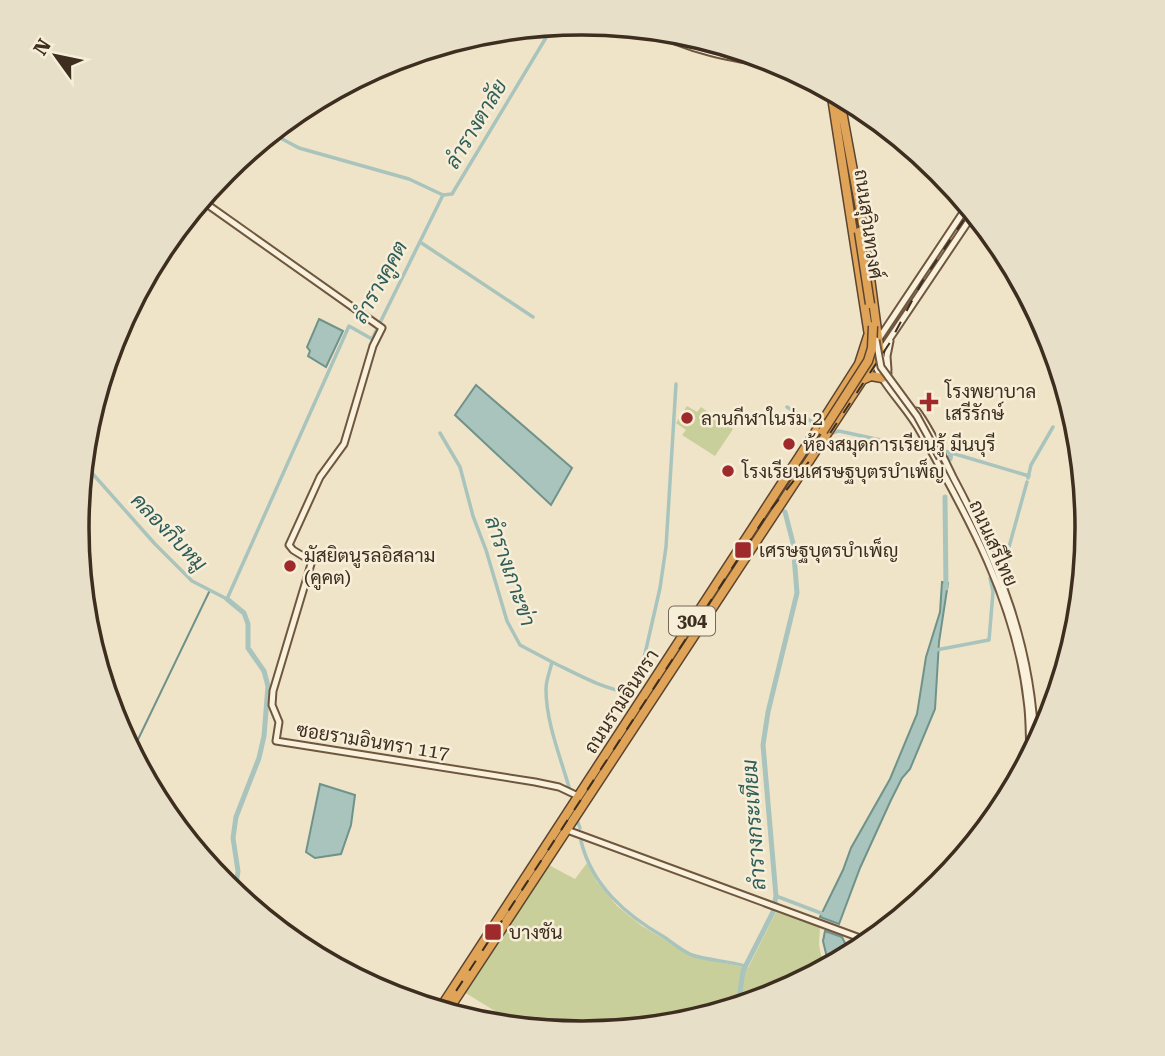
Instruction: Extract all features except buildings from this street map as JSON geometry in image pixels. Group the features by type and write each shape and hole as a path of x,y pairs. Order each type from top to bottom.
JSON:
{"highway":[{"name":"ถนนสุวินทวงศ์","path":"833,104 864,298 878,340"},
{"name":"ถนนสุวินทวงศ์","path":"841,109 873,294 872,325 876,351 874,362"},
{"path":"792,485 820,431 868,361 872,348 872,325 853,178"},
{"path":"864,298 866,302 873,294"},
{"name":"ถนนรามอินทรา","path":"445,1001 567,830 792,485 876,351 878,340"},
{"name":"ถนนรามอินทรา","path":"453,1003 578,796 820,431 874,362"},
{"path":"862,380 871,376 886,377"}],"main road":[{"path":"687,46 706,51"},
{"name":"ซอยรามอินทรา 117","path":"209,206 379,326 344,444 320,477 289,545 311,561 311,564 273,691 272,705 279,722 276,741 547,784 564,788 578,796"},
{"path":"878,340 962,214"},
{"path":"876,351 892,335 968,221"},
{"path":"954,226 961,232"},
{"path":"893,317 872,325 881,367 919,421 939,458"},
{"path":"886,377 892,335"},
{"name":"ถนนเสรีไทย","path":"876,351 886,377"},
{"name":"ถนนเสรีไทย","path":"874,362 937,448 939,458 998,577 1031,683 1034,725"},
{"name":"ถนนเสรีไทย","path":"911,410 927,443 939,458 977,523 994,569"},
{"name":"ถนนเสรีไทย","path":"998,577 1025,683 1029,738"},
{"path":"567,830 857,937"}],"green space":[{"path":"687,406 697,412 701,407 733,429 715,456 682,435 686,430 676,423"},
{"path":"587,863 597,882 617,906 642,926 692,956 748,968 776,912 820,927 822,959 741,995 679,1012 615,1020 550,1020 500,1014 464,992 547,864 575,879"}],"water":[{"path":"319,319 343,331 326,367 308,356 310,351 307,347"},
{"path":"476,385 572,468 551,505 455,415"},
{"path":"942,582 948,583 939,642 935,709 910,769 902,778 860,868 839,924 820,917 851,848 890,779 917,714 926,657 940,612"},
{"path":"320,784 355,795 351,825 341,854 315,858 306,852"},
{"path":"825,931 842,937 846,944 827,956 823,941"}],"waterway":[{"name":"ลำรางตาลัย","path":"443,195 452,194 547,36"},
{"name":"ลำรางคูคต","path":"93,474 192,581 227,599 349,326 372,339 443,195 409,179 299,148 281,138"},
{"path":"420,242 533,317"},
{"path":"552,662 619,691 630,693 639,680 660,588 666,547 676,384"},
{"path":"787,407 816,424"},
{"path":"1028,478 1031,465 1053,427"},
{"path":"832,433 839,431 931,451"},
{"name":"ลำรางเกาะข่า","path":"440,433 460,467 507,621 520,645 552,662 546,686 548,714 569,787"},
{"path":"939,451 1029,476"},
{"path":"950,459 951,453"},
{"path":"936,650 989,640 993,592 990,578 1007,569 1009,547 1027,482"},
{"path":"945,497 946,588"},
{"name":"ลำรางกระเทียม","path":"740,995 743,971 773,912 776,896 763,745 768,712 797,593 793,543 785,512"},
{"path":"138,741 210,590"},
{"name":"คลองกีบหมู","path":"227,599 244,613 248,624 248,648 264,671 268,686 264,736 259,758 236,817 233,838 237,880"},
{"name":"ลำรางเกาะข่า","path":"577,820 580,828"},
{"name":"ลำรางเกาะข่า","path":"581,841 593,872 602,885 612,898 637,919 692,955 745,966"},
{"path":"776,896 826,915"}],"railway":[{"path":"449,1002 768,513 823,444 889,344 922,282 965,218"}],"place":[{"name":"โรงพยาบาล เสรีรักษ์","path":"929,402"},
{"name":"ลานกีฬาในร่ม 2","path":"687,418"},
{"name":"ห้องสมุดการเรียนรู้ มีนบุรี","path":"789,444"},
{"name":"โรงเรียนเศรษฐบุตรบำเพ็ญ","path":"728,471"},
{"name":"เศรษฐบุตรบำเพ็ญ","path":"743,550"},
{"name":"มัสยิตนูรลอิสลาม (คูคต)","path":"290,566"},
{"name":"บางชัน","path":"493,932"}]}
